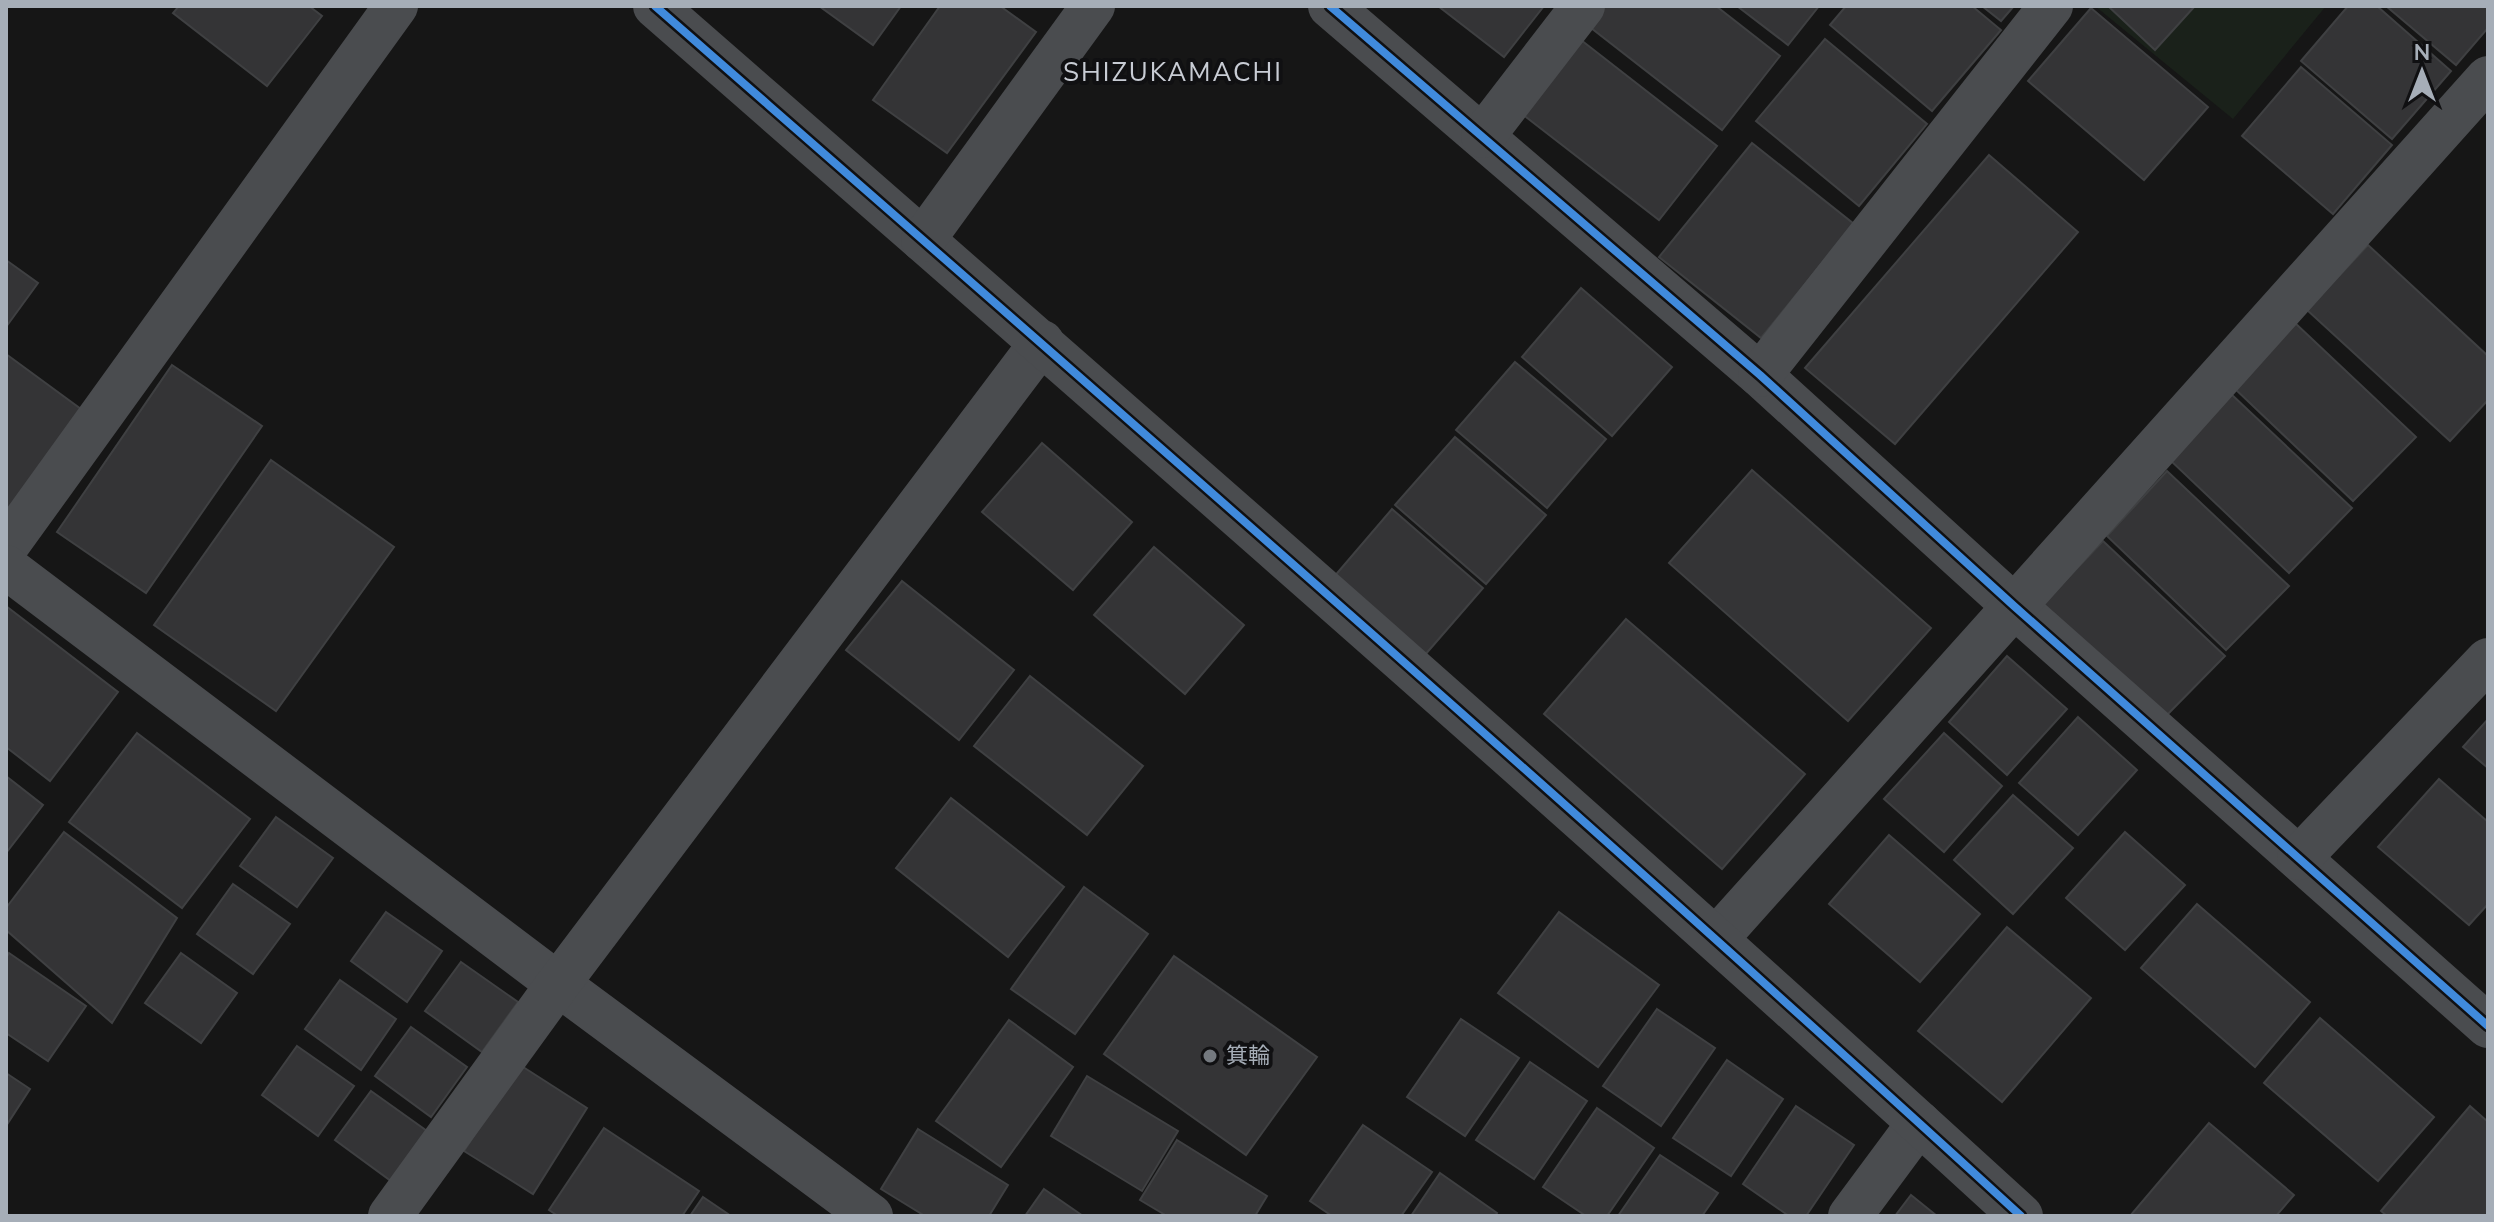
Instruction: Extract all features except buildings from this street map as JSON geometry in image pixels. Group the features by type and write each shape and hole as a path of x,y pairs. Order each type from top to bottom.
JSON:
{"street":[{"path":"6,547 396,6"},
{"path":"655,6 1042,342 1716,939 2021,1216"},
{"path":"923,240 1093,6"},
{"path":"1330,6 1760,375 2014,606 2488,1026"},
{"path":"1483,136 1583,6"},
{"path":"1760,375 2051,6"},
{"path":"1716,939 2488,78"},
{"path":"390,1216 558,984 1042,342"},
{"path":"6,567 871,1216"},
{"path":"2299,858 2488,660"},
{"path":"1850,1216 1919,1123"}],"shaded area":[{"path":"2095,6 2326,6 2233,119"}],"cycle path":[{"path":"655,6 1512,758 2021,1216"},
{"path":"1330,6 1760,375 2014,606 2488,1026"}],"place":[{"name":"箕輪","path":"1210,1056"}],"district":[{"name":"SHIZUKAMACHI","path":"1173,72"}]}
